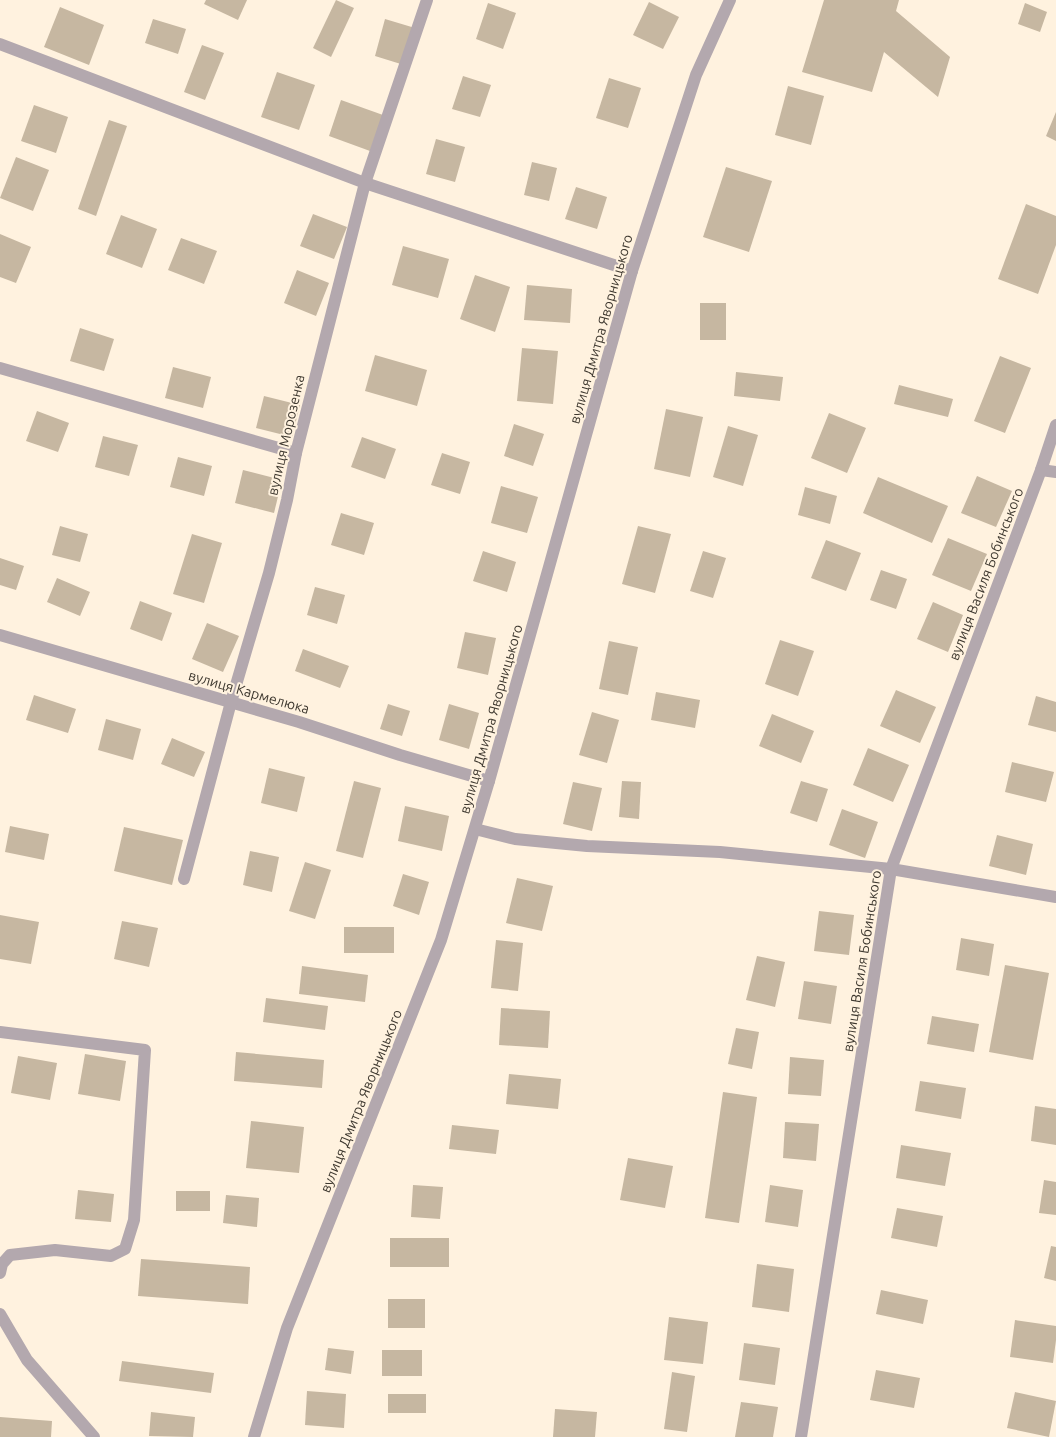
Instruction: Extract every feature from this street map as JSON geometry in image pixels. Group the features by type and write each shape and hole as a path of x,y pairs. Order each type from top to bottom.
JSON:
{"street":[{"name":"вулиця Морозенка","path":"184,879 231,702 269,573 287,500 296,453 364,183 427,0"},
{"name":"вулиця Дмитра Яворницького","path":"254,1437 287,1328 441,940 489,781 632,271 696,75 730,0"},
{"path":"0,44 364,183 632,271"},
{"path":"0,368 296,453"},
{"name":"вулиця Василя Бобинського","path":"801,1437 891,869 1041,470 1056,425"},
{"path":"1041,470 1056,472"},
{"name":"вулиця Кармелюка","path":"0,635 231,702 489,781"},
{"path":"475,829 524,840 587,846 720,852 891,869 1056,897"},
{"path":"0,1032 145,1050 134,1220 125,1249 112,1256 55,1250 10,1255 2,1264 0,1273"},
{"path":"0,1314 27,1360 94,1437"}],"building":[{"path":"206,0 247,0 238,20 204,4"},
{"path":"336,0 354,8 331,57 313,48"},
{"path":"824,0 899,0 896,11 950,57 938,97 884,52 872,92 802,72"},
{"path":"649,2 679,17 663,49 633,35"},
{"path":"488,3 516,13 503,49 476,39"},
{"path":"1025,3 1047,12 1040,32 1018,24"},
{"path":"60,7 104,25 89,65 44,47"},
{"path":"153,19 186,29 178,54 145,43"},
{"path":"385,19 415,28 404,65 375,56"},
{"path":"202,45 224,53 205,100 184,92"},
{"path":"277,72 315,85 299,130 261,117"},
{"path":"463,76 491,85 480,117 452,109"},
{"path":"609,78 641,88 628,128 596,118"},
{"path":"788,86 824,96 811,145 775,135"},
{"path":"341,100 383,115 370,151 329,136"},
{"path":"34,105 68,117 56,153 21,141"},
{"path":"1056,112 1056,141 1046,136"},
{"path":"109,120 127,126 96,216 78,209"},
{"path":"436,139 465,147 455,182 426,174"},
{"path":"16,157 49,170 33,211 0,198"},
{"path":"532,162 557,168 549,201 524,195"},
{"path":"726,167 772,181 749,252 703,237"},
{"path":"576,187 607,197 597,229 565,219"},
{"path":"1026,204 1056,216 1056,245 1038,294 998,279"},
{"path":"313,214 347,227 334,259 300,246"},
{"path":"121,215 157,229 142,268 106,254"},
{"path":"0,234 31,247 16,283 0,277"},
{"path":"181,238 217,251 204,284 168,270"},
{"path":"403,246 449,259 438,298 392,285"},
{"path":"297,270 329,283 316,316 284,303"},
{"path":"475,275 510,287 495,332 460,319"},
{"path":"527,285 572,289 570,323 524,320"},
{"path":"700,303 726,303 726,340 700,340"},
{"path":"80,328 114,339 104,371 70,361"},
{"path":"522,348 558,351 553,404 517,401"},
{"path":"375,355 427,370 417,406 365,391"},
{"path":"1000,356 1031,368 1005,433 974,421"},
{"path":"173,367 211,377 203,408 165,398"},
{"path":"736,372 783,377 780,401 734,396"},
{"path":"899,385 953,399 948,417 894,404"},
{"path":"264,396 300,405 292,437 256,428"},
{"path":"666,409 703,417 690,477 654,469"},
{"path":"37,411 69,423 58,452 26,441"},
{"path":"829,413 866,428 847,473 811,458"},
{"path":"514,424 544,434 533,466 504,456"},
{"path":"728,426 758,435 743,486 713,477"},
{"path":"103,436 138,445 129,476 95,467"},
{"path":"362,437 396,449 385,479 351,467"},
{"path":"442,453 470,462 460,494 431,485"},
{"path":"178,457 212,466 204,496 170,487"},
{"path":"243,470 282,480 274,513 235,503"},
{"path":"977,476 1012,491 996,527 961,513"},
{"path":"878,477 948,506 932,543 863,513"},
{"path":"501,486 538,497 527,533 491,523"},
{"path":"805,487 837,496 830,524 798,515"},
{"path":"341,513 374,523 364,555 331,545"},
{"path":"60,526 88,534 80,562 52,555"},
{"path":"638,526 671,534 655,593 622,584"},
{"path":"192,534 222,543 204,603 173,594"},
{"path":"948,538 987,554 971,591 932,575"},
{"path":"826,540 861,553 846,591 811,578"},
{"path":"483,551 516,562 507,592 473,581"},
{"path":"703,551 726,558 713,598 690,591"},
{"path":"0,558 24,566 16,590 0,585"},
{"path":"881,570 907,579 896,609 870,600"},
{"path":"57,578 90,592 80,616 47,602"},
{"path":"315,587 345,595 337,624 307,615"},
{"path":"140,601 172,613 162,641 130,629"},
{"path":"933,602 963,615 948,652 917,639"},
{"path":"207,623 239,636 223,672 192,659"},
{"path":"465,632 496,638 488,675 457,668"},
{"path":"780,640 814,651 798,696 765,684"},
{"path":"609,641 638,647 628,695 599,689"},
{"path":"303,649 349,666 340,688 295,671"},
{"path":"896,690 936,707 920,743 880,726"},
{"path":"656,692 700,700 695,728 651,720"},
{"path":"34,695 76,709 68,733 26,720"},
{"path":"1036,696 1056,702 1056,732 1028,725"},
{"path":"388,704 410,711 402,736 380,729"},
{"path":"449,704 479,713 469,749 439,740"},
{"path":"592,712 619,720 607,763 579,755"},
{"path":"772,714 814,731 801,763 759,746"},
{"path":"106,719 141,729 133,760 98,750"},
{"path":"172,738 205,752 194,777 161,764"},
{"path":"868,748 909,765 893,802 853,785"},
{"path":"1012,762 1054,772 1046,802 1005,792"},
{"path":"269,768 305,777 297,812 261,803"},
{"path":"354,781 381,788 363,858 336,851"},
{"path":"622,781 641,782 639,819 619,817"},
{"path":"801,781 828,789 817,822 790,813"},
{"path":"573,782 602,788 592,831 563,824"},
{"path":"405,806 449,816 442,851 398,841"},
{"path":"842,809 878,822 865,858 829,845"},
{"path":"10,826 49,834 44,860 5,852"},
{"path":"124,827 183,840 172,885 114,871"},
{"path":"997,835 1033,844 1026,875 989,866"},
{"path":"250,851 279,857 272,892 243,885"},
{"path":"305,862 331,870 315,919 289,911"},
{"path":"403,874 429,882 419,915 393,906"},
{"path":"517,878 553,886 542,931 506,923"},
{"path":"819,911 854,915 849,955 814,951"},
{"path":"0,915 39,922 31,964 0,959"},
{"path":"122,921 158,928 149,967 114,959"},
{"path":"344,927 394,927 394,953 344,953"},
{"path":"961,938 994,944 989,976 956,970"},
{"path":"496,940 523,943 518,991 491,988"},
{"path":"757,956 785,962 775,1007 746,1000"},
{"path":"1005,965 1049,973 1033,1060 989,1052"},
{"path":"302,966 368,975 365,1002 299,994"},
{"path":"804,981 837,986 831,1024 798,1019"},
{"path":"266,998 328,1006 325,1030 263,1022"},
{"path":"501,1008 550,1011 548,1048 499,1045"},
{"path":"932,1016 979,1024 974,1052 927,1044"},
{"path":"736,1028 759,1032 752,1069 728,1064"},
{"path":"236,1052 324,1060 322,1088 234,1081"},
{"path":"85,1054 126,1061 120,1101 78,1094"},
{"path":"18,1056 57,1063 50,1100 11,1093"},
{"path":"790,1057 824,1060 821,1096 788,1094"},
{"path":"509,1074 561,1079 558,1109 506,1104"},
{"path":"920,1081 966,1088 961,1119 915,1111"},
{"path":"723,1092 757,1097 739,1223 705,1218"},
{"path":"1035,1106 1056,1109 1056,1145 1031,1141"},
{"path":"251,1121 304,1127 299,1173 246,1168"},
{"path":"785,1122 819,1124 816,1161 783,1158"},
{"path":"452,1125 499,1130 496,1154 449,1149"},
{"path":"901,1145 951,1153 945,1186 896,1178"},
{"path":"628,1158 673,1166 665,1208 620,1200"},
{"path":"1044,1180 1056,1182 1056,1215 1039,1213"},
{"path":"413,1185 443,1187 440,1219 411,1217"},
{"path":"770,1185 803,1190 798,1227 765,1222"},
{"path":"78,1190 114,1194 111,1222 75,1219"},
{"path":"176,1191 210,1191 210,1211 176,1211"},
{"path":"226,1195 259,1198 257,1227 223,1223"},
{"path":"897,1208 943,1216 937,1247 891,1238"},
{"path":"390,1238 449,1238 449,1267 390,1267"},
{"path":"1051,1246 1056,1247 1056,1281 1044,1278"},
{"path":"141,1259 250,1267 248,1304 138,1296"},
{"path":"757,1264 794,1269 789,1312 752,1307"},
{"path":"881,1290 928,1300 923,1324 876,1314"},
{"path":"388,1299 425,1299 425,1328 388,1328"},
{"path":"669,1317 708,1322 703,1364 664,1360"},
{"path":"1015,1320 1056,1326 1053,1363 1010,1357"},
{"path":"744,1343 780,1348 775,1385 739,1380"},
{"path":"328,1348 354,1351 351,1374 325,1370"},
{"path":"382,1350 422,1350 422,1376 382,1376"},
{"path":"122,1361 214,1373 211,1393 119,1381"},
{"path":"876,1370 920,1378 914,1408 870,1400"},
{"path":"672,1372 695,1376 687,1432 664,1429"},
{"path":"307,1391 346,1394 344,1428 305,1425"},
{"path":"1015,1392 1056,1401 1049,1437 1007,1428"},
{"path":"388,1394 426,1394 426,1413 388,1413"},
{"path":"741,1402 778,1407 773,1437 735,1437"},
{"path":"555,1409 597,1412 595,1437 553,1437"},
{"path":"151,1412 195,1417 193,1437 149,1436"},
{"path":"0,1417 52,1421 51,1437 0,1437"}]}
